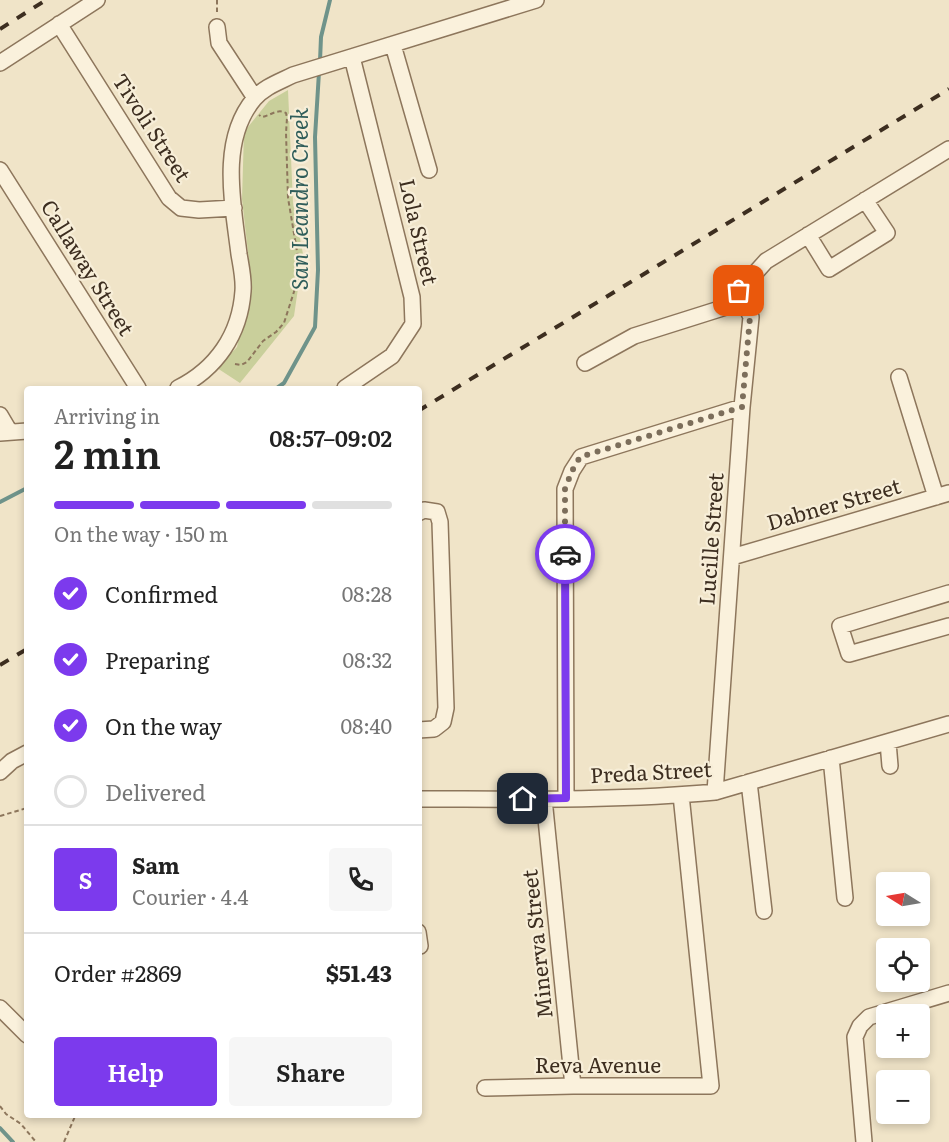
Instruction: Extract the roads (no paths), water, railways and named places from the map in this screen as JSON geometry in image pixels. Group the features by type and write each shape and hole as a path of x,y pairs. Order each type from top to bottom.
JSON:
{"street":[{"path":"0,63 97,0"},
{"path":"182,386 204,372 231,339 243,290 234,208 233,141 242,117 255,98 269,86 293,75 536,0"},
{"name":"Tivoli Street","path":"59,24 169,198 181,208 199,210 234,208"},
{"path":"217,27 219,43 255,98"},
{"path":"393,45 429,170"},
{"name":"Lola Street","path":"348,386 392,356 413,324 412,297 352,57"},
{"path":"585,363 634,336 729,306 739,291 766,261 949,148"},
{"name":"Callaway Street","path":"0,170 137,386"},
{"path":"808,235 829,269 887,233 865,200"},
{"name":"Lucille Street","path":"715,792 750,317 739,291"},
{"path":"899,377 942,495"},
{"path":"566,798 565,489 572,471 580,457 742,407"},
{"path":"0,415 5,433 24,431"},
{"name":"Dabner Street","path":"732,557 942,495"},
{"path":"422,511 437,513 440,522 446,708 443,722 434,729 422,730"},
{"path":"949,593 840,626 849,654 949,626"},
{"name":"Preda Street","path":"422,799 544,799 715,792 949,724"},
{"path":"888,742 890,766"},
{"path":"0,772 12,761 24,755"},
{"path":"831,758 845,898"},
{"path":"749,782 764,911"},
{"name":"Reva Avenue","path":"485,1088 711,1086 681,795"},
{"name":"Minerva Street","path":"544,799 573,1086"},
{"path":"864,1142 855,1037 860,1026 869,1017 949,993"},
{"path":"0,1008 24,1032"}],"waterway":[{"name":"San Leandro Creek","path":"320,61 321,37 330,0"},
{"name":"San Leandro Creek","path":"280,386 284,383 315,327 318,270 315,137 319,72"},
{"name":"San Leandro Creek","path":"0,502 24,490"},
{"name":"San Leandro Creek","path":"0,1128 13,1142"}],"railway":[{"path":"0,29 46,0"},
{"path":"422,409 949,89"},
{"path":"0,665 24,651"}]}
